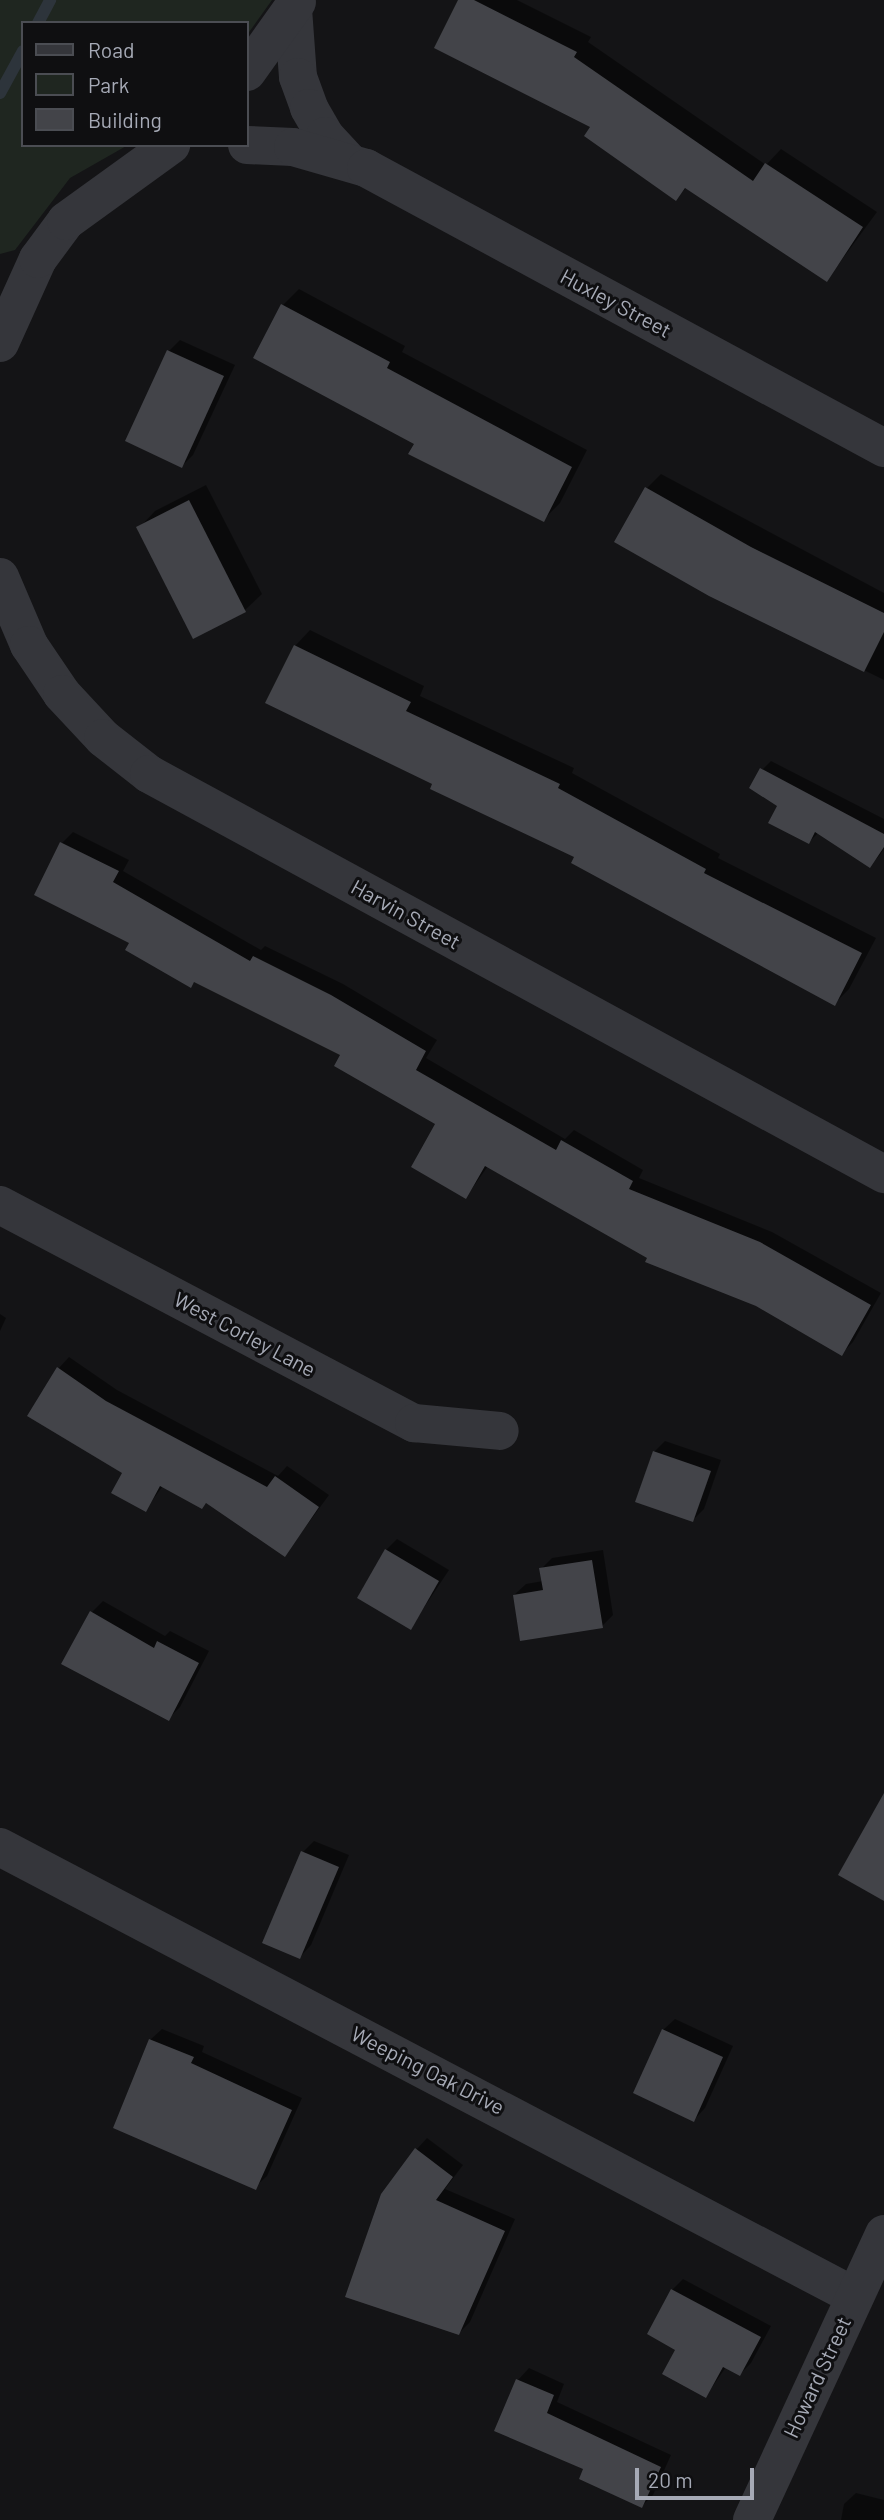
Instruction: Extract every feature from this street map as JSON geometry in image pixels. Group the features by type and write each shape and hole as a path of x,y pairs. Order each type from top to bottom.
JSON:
{"street":[{"path":"248,71 296,4"},
{"name":"Huxley Street","path":"296,4 298,77 309,108 347,160"},
{"name":"Huxley Street","path":"248,145 293,147 347,160 884,448"},
{"path":"0,343 8,299 66,221 168,147"},
{"name":"Harvin Street","path":"0,578 29,645 62,694 103,738 149,774 884,1174"},
{"name":"West Corley Lane","path":"0,1205 414,1423 500,1431"},
{"name":"Weeping Oak Drive","path":"0,1847 854,2296"},
{"name":"Howard Street","path":"752,2520 884,2234"}],"green space":[{"path":"0,0 272,0 248,34 248,21 21,21 21,147 124,147 70,178 15,250 0,254"}],"building":[{"path":"458,0 474,0 577,52 574,57 753,181 765,163 863,227 827,282 685,188 676,201 584,136 590,127 434,48"},
{"path":"281,304 390,362 387,368 572,467 544,522 408,454 414,444 253,358"},
{"path":"167,350 224,376 182,468 125,441"},
{"path":"645,487 751,547 884,613 884,632 864,672 709,596 614,542"},
{"path":"189,500 246,612 193,639 136,527"},
{"path":"294,645 411,702 406,711 560,784 558,788 706,869 704,873 862,953 835,1006 571,863 574,857 430,789 432,784 265,703"},
{"path":"760,768 884,834 884,847 870,868 815,832 809,844 768,823 777,806 749,788"},
{"path":"60,842 119,871 113,882 250,961 253,956 331,995 426,1051 416,1070 556,1150 561,1140 633,1181 629,1189 760,1242 871,1305 842,1356 756,1306 645,1262 647,1258 485,1166 466,1199 411,1167 435,1124 334,1066 340,1055 194,982 191,988 125,950 129,943 34,895"},
{"path":"57,1367 106,1401 267,1487 275,1476 319,1507 285,1557 206,1503 202,1509 160,1486 146,1512 111,1493 122,1473 27,1416"},
{"path":"653,1451 711,1471 693,1522 635,1502"},
{"path":"385,1549 439,1581 411,1630 357,1598"},
{"path":"592,1560 603,1628 520,1641 513,1595 543,1590 539,1568"},
{"path":"90,1611 154,1648 157,1641 199,1663 169,1721 61,1664"},
{"path":"884,1793 884,1901 838,1875"},
{"path":"301,1851 339,1867 300,1959 262,1943"},
{"path":"662,2029 723,2057 694,2122 633,2093"},
{"path":"149,2039 194,2057 191,2063 292,2110 256,2190 113,2128"},
{"path":"415,2148 453,2177 436,2200 505,2231 459,2335 345,2297 381,2194"},
{"path":"671,2289 761,2337 740,2376 723,2367 706,2398 662,2374 675,2350 647,2334"},
{"path":"516,2379 554,2395 547,2413 661,2467 642,2508 579,2479 583,2469 494,2431"}],"waterway":[{"path":"39,21 50,0"},
{"path":"0,93 21,55"}]}
